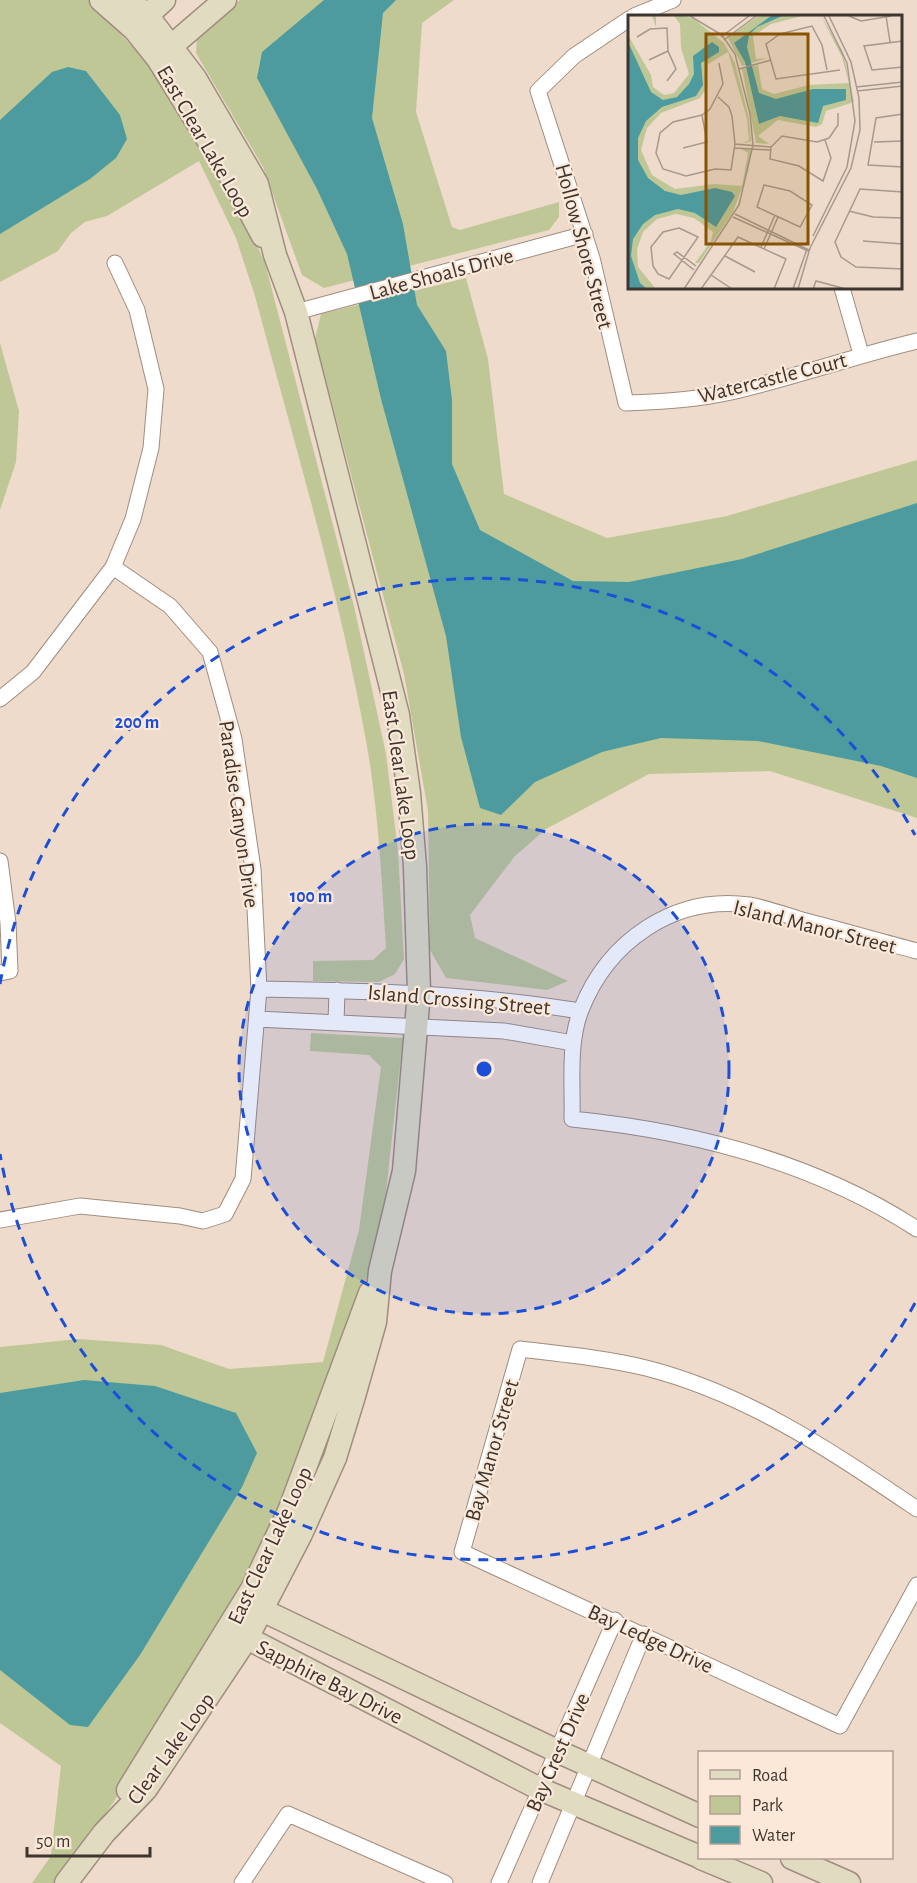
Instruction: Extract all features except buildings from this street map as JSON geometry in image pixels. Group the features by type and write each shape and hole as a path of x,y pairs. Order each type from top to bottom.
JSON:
{"street":[{"path":"101,0 140,21"},
{"path":"127,0 140,21"},
{"path":"140,21 164,0"},
{"path":"164,52 225,0"},
{"path":"636,15 673,0"},
{"name":"Hollow Shore Street","path":"626,403 585,234 538,92 573,56 628,20"},
{"name":"East Clear Lake Loop","path":"140,21 228,130 257,184 275,255 296,312 398,715 415,867 419,992 417,1027 404,1171 380,1271 375,1322 335,1458 301,1534 247,1638"},
{"name":"Lake Shoals Drive","path":"296,312 585,234"},
{"path":"0,699 33,672 113,567 133,519 151,448 156,389 137,310 115,263"},
{"path":"844,290 861,354"},
{"name":"Watercastle Court","path":"626,403 693,399 731,392 861,354 917,341"},
{"name":"Paradise Canyon Drive","path":"0,1220 80,1206 180,1216 203,1221 225,1215 243,1179 259,989 253,869 234,739 210,652 170,606 113,567"},
{"path":"0,861 8,923 10,971 0,973"},
{"name":"Island Manor Street","path":"917,951 752,906 707,904 681,910 639,932 606,966 580,1011 573,1042 572,1119 676,1133 739,1149 838,1186 917,1228"},
{"name":"Island Crossing Street","path":"259,989 419,992 513,1000 580,1011"},
{"name":"Island Crossing Street","path":"336,1023 337,990"},
{"name":"Island Crossing Street","path":"257,1019 504,1031 573,1042"},
{"name":"East Clear Lake Loop","path":"104,1833 138,1773 238,1615 289,1511 329,1408 362,1311 380,1271"},
{"name":"Bay Manor Street","path":"462,1552 519,1349 609,1360 702,1385 772,1415 817,1441 917,1509"},
{"name":"Bay Ledge Drive","path":"462,1552 615,1620 840,1726 917,1585"},
{"name":"Sapphire Bay Drive","path":"698,1816 262,1610 238,1615 247,1638 540,1790 698,1856"},
{"name":"Bay Crest Drive","path":"499,1883 615,1620"},
{"name":"Bay Crest Drive","path":"540,1883 644,1634"},
{"name":"Clear Lake Loop","path":"66,1883 104,1833 146,1790 247,1638"},
{"path":"242,1883 288,1814 445,1883"},
{"name":"Sapphire Bay Drive","path":"705,1859 761,1883"},
{"path":"796,1859 849,1883"}],"green space":[{"path":"0,0 90,0 167,85 223,172 265,263 354,606 386,754 398,851 404,959 395,974 379,982 313,981 313,961 373,960 386,948 380,853 369,758 346,642 302,468 255,296 236,238 199,161 107,216 85,222 71,233 58,251 0,282"},
{"path":"240,0 454,0 422,23 416,112 452,227 460,230 559,202 559,217 549,230 324,288 302,275 263,167 196,53 197,35"},
{"path":"466,278 488,359 504,494 607,538 727,516 917,460 917,818 770,771 649,774 546,829 515,856 470,915 475,938 568,981 547,990 446,978 430,950 428,811 404,674 315,339 321,314"},
{"path":"0,343 19,411 16,462 0,510"},
{"path":"311,1033 403,1038 381,1237 309,1442 243,1592 113,1803 56,1883 32,1883 51,1856 61,1766 0,1723 0,1347 78,1339 161,1345 229,1369 323,1362 359,1230 381,1067 369,1055 310,1051"}],"water":[{"path":"324,0 396,0 383,13 372,118 403,224 417,305 446,351 452,400 452,464 480,530 573,581 629,582 742,559 917,503 917,778 881,766 758,741 661,738 602,752 535,782 501,815 480,808 461,737 446,636 381,399 347,254 317,189 257,78 262,52"},
{"path":"68,67 86,71 120,115 127,139 116,158 90,179 0,234 0,120 52,72"},
{"path":"84,1380 155,1386 236,1413 257,1453 242,1487 140,1655 88,1727 70,1725 0,1670 0,1393"}]}
